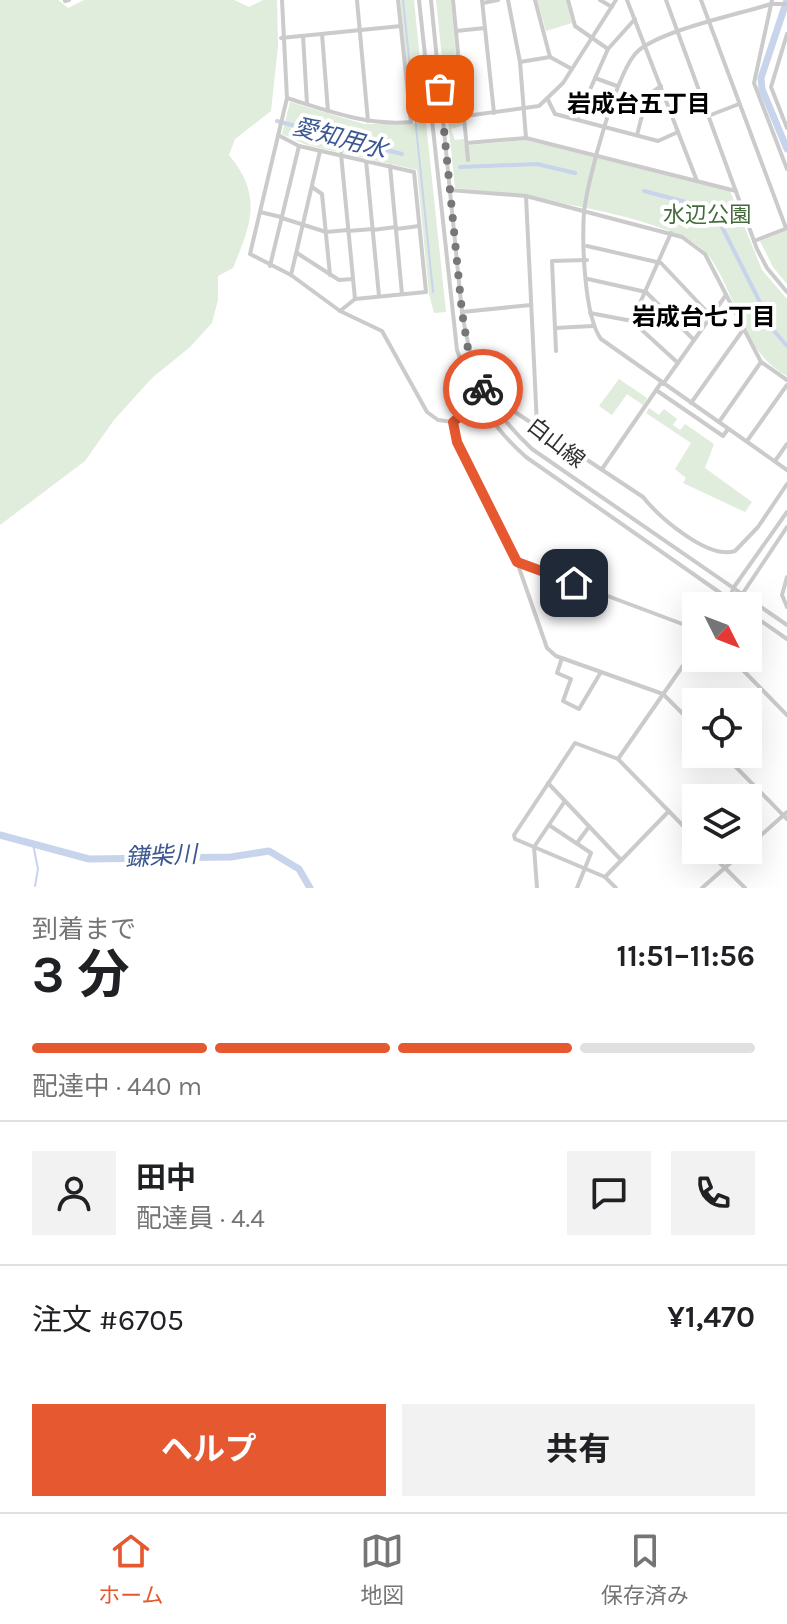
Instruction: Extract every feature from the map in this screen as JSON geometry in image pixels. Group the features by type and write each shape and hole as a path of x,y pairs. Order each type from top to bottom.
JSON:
{"street":[{"path":"282,0 281,38 287,98 250,254 291,275 340,311 382,331 427,412 438,420 453,422"},
{"path":"357,0 368,122"},
{"path":"287,98 368,122 411,122 398,0"},
{"name":"白山線","path":"419,0 457,350 477,400 500,432 526,457 719,592"},
{"name":"白山線","path":"431,0 462,312 471,361 486,395 503,420 532,449 742,592"},
{"path":"453,0 468,160"},
{"path":"494,113 483,1 498,0"},
{"path":"508,0 520,62 526,138"},
{"path":"535,0 550,57"},
{"path":"568,0 575,26 608,49"},
{"path":"600,0 612,7"},
{"path":"443,119 523,110 548,100 572,69 616,0"},
{"path":"627,0 697,181"},
{"path":"666,0 754,241 767,268 787,292"},
{"path":"701,0 786,228 754,241"},
{"path":"772,3 754,83 787,169"},
{"path":"787,4 772,3 646,45 631,58 617,86 584,211 590,313 593,326 607,346 787,470"},
{"path":"577,119 608,49 635,19"},
{"path":"281,38 401,26"},
{"path":"456,31 485,28"},
{"path":"322,34 328,111"},
{"path":"787,34 771,87 787,128"},
{"path":"303,36 307,104"},
{"path":"520,62 550,57 572,69"},
{"path":"595,78 617,86"},
{"path":"637,135 647,96 661,86"},
{"path":"548,100 555,114 658,141 678,132"},
{"path":"708,116 740,104"},
{"path":"278,135 299,146 341,153 414,172 426,292 355,299 340,311"},
{"path":"467,143 526,138 736,191"},
{"path":"270,266 299,146"},
{"path":"291,275 320,151"},
{"path":"341,153 355,299"},
{"path":"366,160 379,296"},
{"path":"390,166 402,294"},
{"path":"312,187 322,194 330,275"},
{"path":"449,190 526,196 671,233 692,242 705,254 761,362 787,382 747,442"},
{"path":"526,196 537,425"},
{"path":"260,212 326,232 419,226"},
{"path":"632,321 661,263 671,233"},
{"path":"586,246 661,263 711,316"},
{"path":"297,253 339,280 353,279"},
{"path":"556,351 552,261 587,260"},
{"path":"588,279 646,292 694,340"},
{"path":"602,469 726,295"},
{"path":"462,312 531,305"},
{"path":"590,313 632,321 678,363"},
{"path":"555,328 593,326"},
{"path":"691,404 743,330"},
{"path":"719,423 761,362"},
{"path":"656,390 723,436 728,429"},
{"path":"453,422 486,395"},
{"path":"515,412 643,497 656,513 711,550 730,553 758,527 787,484"},
{"path":"453,422 457,442 517,562 547,648 562,658 663,694 682,713"},
{"path":"775,461 787,444"},
{"path":"732,592 787,512"},
{"path":"744,592 787,527"},
{"path":"517,562 682,624"},
{"path":"787,577 782,595 787,607"},
{"name":"白山線","path":"762,607 787,625"},
{"path":"762,622 787,639"},
{"path":"562,658 557,673 571,679 563,701 579,709 601,672"},
{"path":"618,759 682,667"},
{"path":"745,672 787,715"},
{"path":"616,888 605,877 515,839 514,835 575,743 618,759 682,824"},
{"path":"737,768 786,815 762,835"},
{"path":"548,783 621,860"},
{"path":"537,888 534,847 565,801"},
{"path":"605,877 669,811"},
{"path":"549,825 591,853 577,888"},
{"path":"577,843 588,828"},
{"path":"721,864 745,888"},
{"path":"702,888 729,864"}],"green space":[{"path":"0,0 58,0 68,8 84,0 234,0 249,7 263,0 277,0 278,46 271,111 235,139 229,155 240,170 250,197 249,224 233,268 218,276 218,300 212,323 190,347 152,378 114,420 85,461 0,525"},
{"path":"400,0 414,0 426,120 412,121"},
{"path":"436,0 451,0 461,115 448,116"},
{"path":"537,0 566,0 572,23 546,31"},
{"path":"290,102 364,124 426,123 446,312 434,313 429,294 417,170 307,145 282,134"},
{"name":"水辺公園","path":"448,120 463,120 463,125 451,129 455,140 464,139 467,157 469,145 526,140 730,191 762,270 787,299 787,376 760,353 719,271 709,256 692,242 665,229 591,209 455,188"},
{"path":"787,230 787,284 773,267 760,241"},
{"path":"619,379 647,398 643,405 627,394 612,415 599,406"},
{"path":"649,408 659,415 664,409 677,419 673,425 680,430 685,424 714,444 705,468 752,502 745,512 683,483 686,478 675,469 691,443 646,413"}],"waterway":[{"path":"403,0 433,292"},
{"path":"787,0 761,78 762,89 787,149"},
{"name":"愛知用水","path":"277,121 402,154"},
{"name":"愛知用水","path":"460,167 537,164 575,173"},
{"name":"愛知用水","path":"644,191 697,205 720,223 775,332 787,346"},
{"name":"鎌柴川","path":"0,835 89,859 231,857 269,851 299,869 310,888"},
{"path":"33,844 38,869 35,886"}],"way so far":[{"path":"440,89 462,312 468,349 483,389"}],"district":[{"name":"岩成台五丁目","path":"639,104"},
{"name":"岩成台七丁目","path":"704,317"}],"route":[{"path":"483,389 486,395 453,422 457,442 517,562 574,583"}]}
